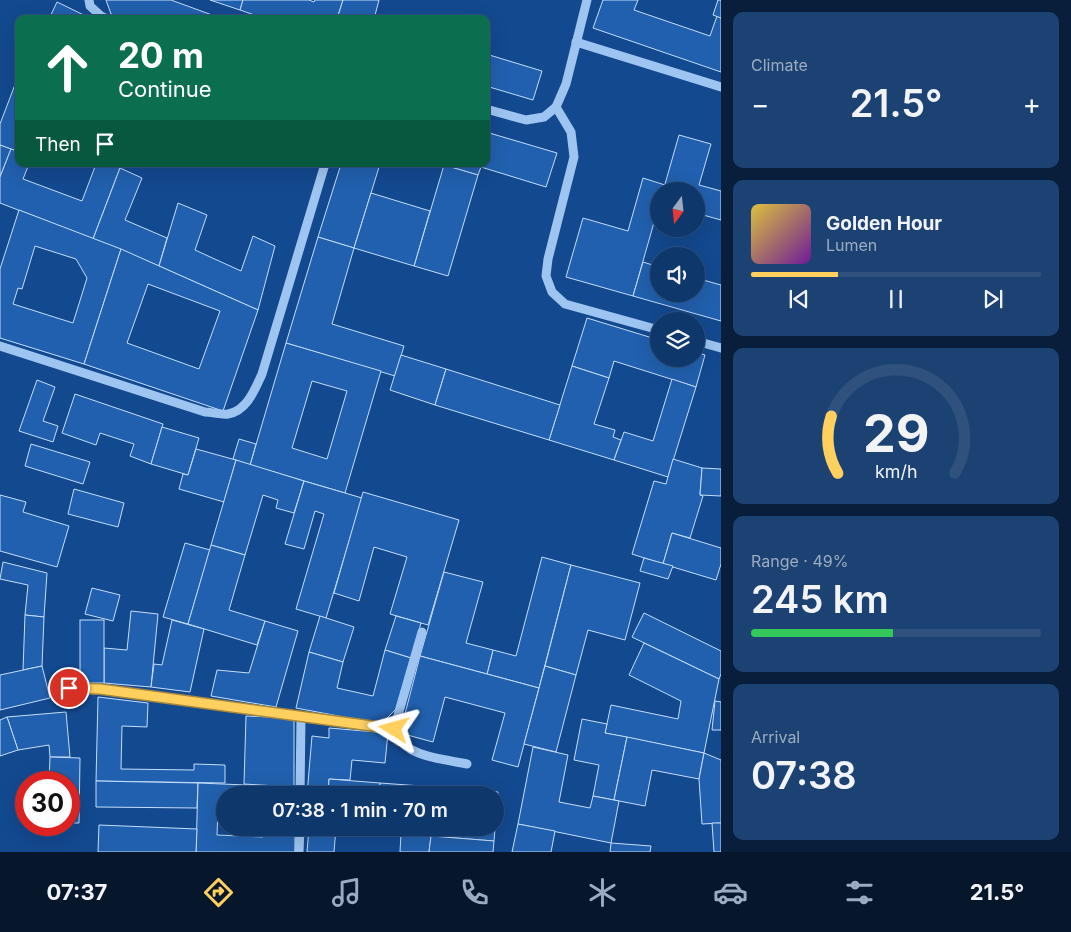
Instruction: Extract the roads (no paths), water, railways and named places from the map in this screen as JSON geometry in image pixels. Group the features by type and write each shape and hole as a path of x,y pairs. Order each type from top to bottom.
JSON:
{"street":[{"path":"89,0 90,6 100,15"},
{"path":"490,109 526,120 544,117 556,107 566,84 587,0"},
{"path":"576,42 721,87"},
{"path":"556,107 571,132 574,157 548,259 546,276 552,292 565,304 650,328"},
{"path":"0,346 205,412 228,414 242,407 253,394 262,374 324,167"},
{"path":"705,344 721,348"},
{"path":"422,632 394,729 403,743 411,749 420,753 467,764"},
{"path":"53,687 100,689 394,729"},
{"path":"300,786 301,716"},
{"path":"299,852 300,836"}]}
